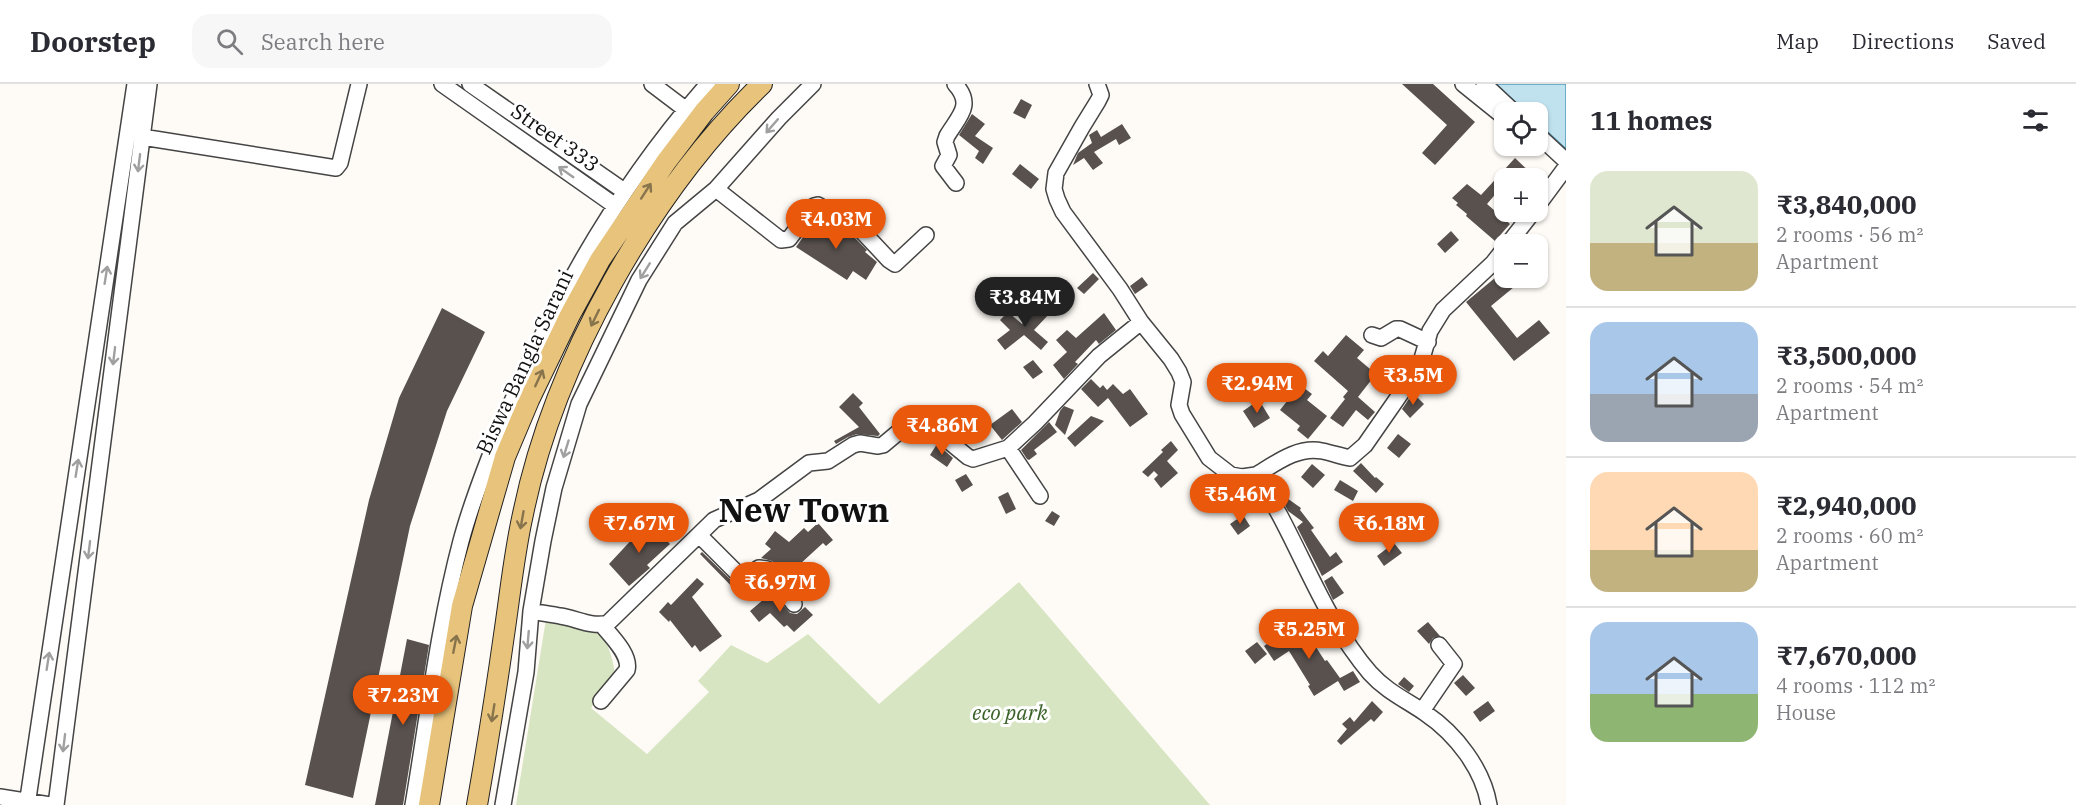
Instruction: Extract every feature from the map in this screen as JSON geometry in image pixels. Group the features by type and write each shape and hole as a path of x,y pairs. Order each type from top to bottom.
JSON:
{"main road":[{"name":"Biswa Bangla Sarani","path":"429,805 462,606 513,438 570,315 600,260 666,162 704,112 729,84"},
{"name":"Biswa Bangla Sarani","path":"477,805 522,514 538,451 557,398 612,284 639,238 708,140 762,84"}],"street":[{"path":"27,803 135,84"},
{"path":"56,805 150,84"},
{"path":"142,138 336,168 340,163 359,84"},
{"name":"Street 333","path":"442,84 614,206"},
{"name":"Street 333","path":"470,84 624,191"},
{"path":"652,84 685,110"},
{"path":"413,805 427,712 447,606 462,540 488,461 542,332 614,206 685,110 708,84"},
{"path":"503,805 525,672 531,611 554,488 579,404 639,280 675,223 716,189 779,118 813,84"},
{"path":"955,84 963,93 965,104 947,136 945,142 949,155 944,166 956,183"},
{"path":"1097,84 1101,94 1056,173 1054,189 1064,212 1141,322 1171,359 1183,382 1179,405 1182,414 1209,458 1231,475 1242,477 1256,475 1285,458 1307,450 1323,451 1350,458 1365,445 1421,362 1430,331 1443,310 1494,262"},
{"path":"1484,84 1503,102"},
{"path":"1465,86 1494,109"},
{"path":"1548,144 1566,161"},
{"path":"1548,191 1566,167"},
{"path":"716,189 781,240 789,239 814,206 818,205 859,228 895,264 926,235"},
{"path":"1516,234 1525,222"},
{"path":"531,611 602,625 609,623 714,520 759,500 809,463 828,461 853,444 860,442 883,446 916,419 924,421 973,459 1008,447 1035,423 1099,356 1141,322"},
{"path":"1372,335 1381,338 1400,329 1428,342"},
{"path":"1008,447 1040,496"},
{"path":"1256,475 1341,632 1370,672 1382,684 1422,711 1459,743 1484,782 1489,805"},
{"path":"699,535 742,576 747,576 759,568 767,569 794,604"},
{"path":"602,625 624,654 628,665 627,670 602,701"},
{"path":"1422,711 1454,664 1439,645"},
{"path":"0,797 50,805"}],"green space":[{"name":"eco park","path":"1019,582 1210,805 516,805 546,619 585,626 601,636 612,657 615,673 591,708 647,754 709,692 698,681 731,645 767,663 808,634 879,704"}],"water":[{"path":"1496,84 1566,84 1566,149 1548,132 1548,102 1515,102"}],"building":[{"path":"1402,84 1433,84 1475,122 1435,165 1422,153 1447,125"},
{"path":"1021,99 1032,105 1025,119 1013,113"},
{"path":"972,114 985,124 975,136 993,148 983,164 975,158 979,151 959,135"},
{"path":"1122,124 1131,138 1119,145 1116,139 1094,152 1103,163 1093,170 1084,158 1073,165 1078,153 1092,143 1089,135 1097,130 1101,137"},
{"path":"1515,158 1526,168 1506,168"},
{"path":"1020,164 1039,179 1031,189 1012,174"},
{"path":"1494,181 1494,196 1487,204 1494,210 1494,222 1510,224 1501,234 1494,234 1494,240 1466,216 1467,214 1456,205 1458,203 1452,198 1467,184 1481,195"},
{"path":"818,216 853,236 867,250 865,252 877,262 866,280 853,271 847,280 796,247"},
{"path":"1451,231 1459,240 1445,253 1437,244"},
{"path":"1093,273 1099,279 1084,294 1077,288"},
{"path":"1142,277 1148,285 1135,294 1130,286"},
{"path":"1494,279 1494,288 1513,288 1491,306 1517,338 1539,320 1550,333 1514,361 1466,302"},
{"path":"1041,303 1051,312 1034,330 1048,342 1041,350 1024,335 1005,350 997,340 1010,330 1000,320 1008,312 1022,324"},
{"path":"442,308 485,332 447,411 410,526 353,798 305,785 369,500 399,398"},
{"path":"1104,313 1116,330 1099,344 1096,340 1075,362 1078,364 1064,379 1053,365 1067,352 1056,340 1067,330 1076,338"},
{"path":"1346,335 1364,350 1357,358 1376,374 1358,397 1375,412 1368,420 1356,410 1343,427 1330,418 1345,399 1343,397 1348,391 1314,361 1323,351 1328,356"},
{"path":"1033,360 1043,372 1033,379 1023,367"},
{"path":"1091,379 1100,388 1103,385 1107,390 1113,384 1123,394 1130,389 1148,414 1130,427 1108,398 1098,407 1081,389"},
{"path":"1300,385 1312,394 1307,400 1327,416 1308,439 1297,430 1300,426 1280,410"},
{"path":"853,393 863,403 859,407 880,434 878,436 857,434 836,444 834,441 859,427 839,407"},
{"path":"1413,393 1424,404 1410,418 1402,409"},
{"path":"1259,400 1270,418 1254,428 1243,411"},
{"path":"1064,406 1074,410 1065,435 1055,425"},
{"path":"1012,409 1022,422 1002,440 990,425"},
{"path":"1091,416 1104,421 1075,447 1067,438"},
{"path":"1049,422 1057,432 1034,450 1037,454 1027,459 1021,450"},
{"path":"1398,434 1411,444 1399,458 1387,448"},
{"path":"1171,441 1178,450 1167,461 1178,473 1161,488 1154,479 1158,475 1154,471 1148,477 1142,472"},
{"path":"937,444 953,458 947,467 930,455"},
{"path":"1361,463 1384,484 1376,493 1353,471"},
{"path":"1312,464 1325,475 1313,488 1301,477"},
{"path":"966,474 973,485 962,492 955,480"},
{"path":"1340,480 1358,491 1353,501 1334,490"},
{"path":"1008,492 1016,509 1006,514 998,497"},
{"path":"1284,496 1301,508 1300,510 1314,528 1311,530 1330,557 1336,552 1343,562 1322,576 1297,527 1303,522 1288,511 1282,499"},
{"path":"1052,511 1060,516 1054,526 1045,521"},
{"path":"1243,515 1250,526 1238,535 1230,524"},
{"path":"649,521 670,544 647,565 650,568 629,586 609,564"},
{"path":"818,523 833,540 826,546 823,543 799,565 796,562 783,574 772,561 761,558 771,549 765,544 775,531 789,542 804,528 808,532"},
{"path":"1394,543 1402,553 1384,566 1377,556"},
{"path":"702,552 733,582 744,585 753,583 740,595 700,554"},
{"path":"1332,576 1344,593 1333,600 1324,581"},
{"path":"697,578 704,584 692,597 722,636 700,652 695,645 692,648 670,620 669,622 659,612 668,602 671,605"},
{"path":"772,592 790,613 797,614 805,607 813,615 794,632 787,625 784,627 770,613 759,622 750,611"},
{"path":"1299,621 1325,661 1327,660 1340,678 1353,671 1360,682 1344,691 1338,681 1314,696 1308,686 1310,685 1289,651 1274,661 1264,646"},
{"path":"1428,622 1440,636 1433,638 1429,644 1417,631"},
{"path":"407,639 429,645 403,805 375,805"},
{"path":"1257,642 1267,654 1255,664 1245,651"},
{"path":"1463,675 1475,688 1466,696 1454,683"},
{"path":"1404,677 1414,686 1409,692 1398,684"},
{"path":"1372,701 1383,712 1374,722 1371,719 1341,745 1337,741 1347,729 1342,724 1350,717 1354,722"},
{"path":"1488,701 1495,711 1480,722 1473,712"}],"district":[{"name":"New Town","path":"804,510"}]}
